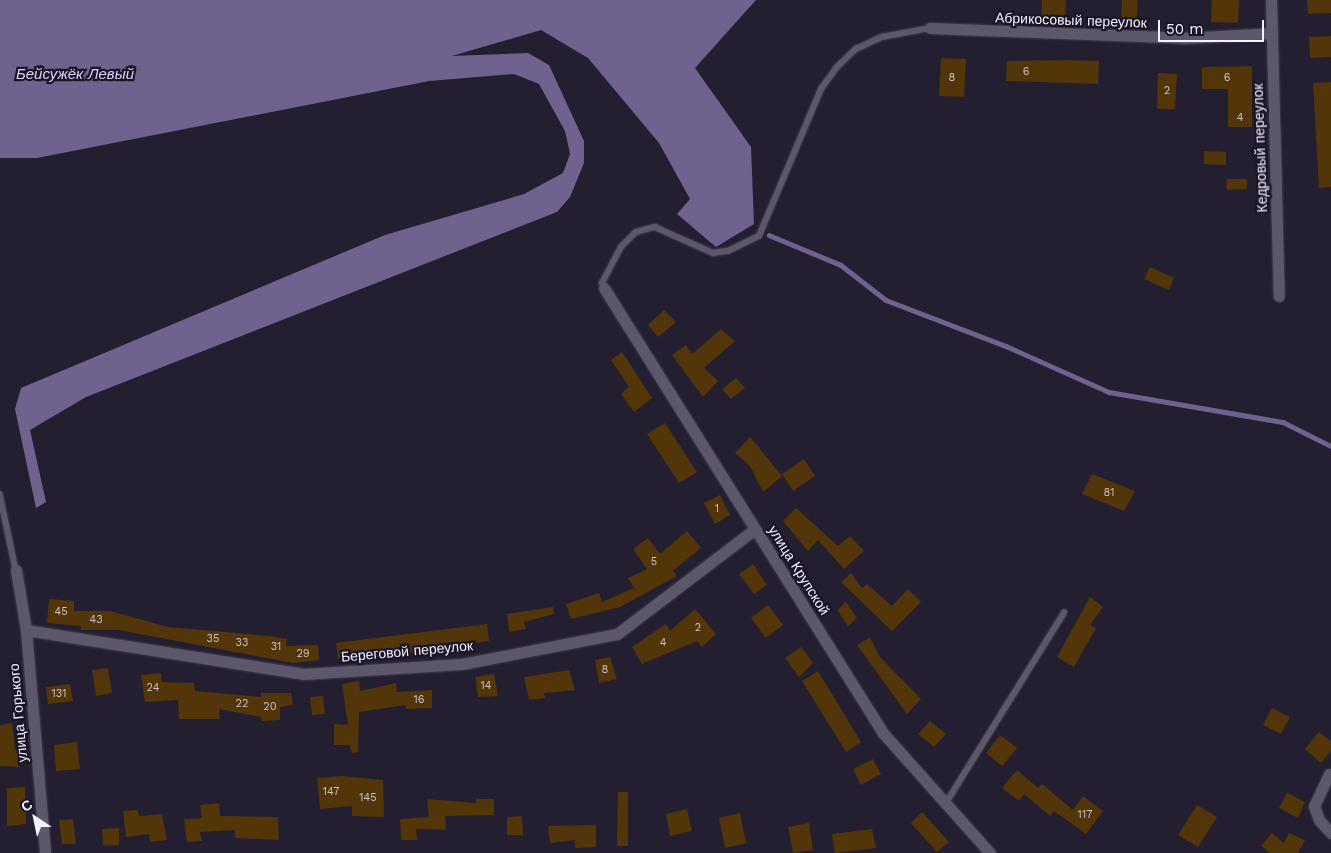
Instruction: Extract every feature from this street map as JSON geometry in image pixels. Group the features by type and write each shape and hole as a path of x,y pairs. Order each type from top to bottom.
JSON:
{"street":[{"name":"Кедровый переулок","path":"1271,0 1279,296"},
{"name":"Абрикосовый переулок","path":"930,28 1186,38 1272,33"},
{"name":"улица Крупской","path":"604,288 883,733 990,853"},
{"name":"Береговой переулок","path":"26,630 303,674 462,664 617,634 756,529"},
{"name":"улица Горького","path":"16,570 26,630 45,853"},
{"path":"1329,774 1314,806 1319,820 1331,832"}],"lane":[{"path":"604,288 602,283 621,247 636,232 655,227 713,253 728,251 758,236 821,89 836,68 856,49 882,37 930,28"},
{"path":"0,494 16,570"},
{"path":"946,803 1064,613"}],"water":[{"name":"Бейсужёк Левый","path":"0,0 756,0 695,68 751,147 754,224 716,247 677,214 690,199 659,143 588,58 541,30 452,56 528,53 549,65 584,141 584,163 570,197 557,212 86,397 30,430 46,502 36,508 15,409 21,388 385,235 524,194 563,173 570,154 565,131 539,84 514,74 429,81 37,158 0,158"}],"building":[{"path":"1042,0 1066,0 1065,23 1041,22"},
{"path":"1122,0 1138,0 1136,28 1121,27"},
{"path":"1212,0 1239,0 1238,23 1211,22"},
{"path":"1307,0 1331,0 1331,13 1308,14"},
{"path":"1331,36 1331,57 1310,58 1309,37"},
{"path":"941,58 966,59 964,97 939,96"},
{"path":"1007,61 1099,61 1098,84 1006,81"},
{"path":"1252,66 1252,127 1228,127 1228,89 1202,89 1202,67"},
{"path":"1158,73 1177,74 1175,109 1157,109"},
{"path":"1331,82 1331,187 1319,188 1313,83"},
{"path":"1204,151 1226,152 1226,165 1204,164"},
{"path":"1226,179 1247,179 1247,189 1227,190"},
{"path":"1150,267 1174,278 1169,290 1144,279"},
{"path":"664,310 676,322 658,337 648,325"},
{"path":"721,329 735,341 704,368 718,381 703,397 672,355 686,345 692,354"},
{"path":"622,352 652,398 634,412 621,394 629,387 611,360"},
{"path":"736,378 745,388 731,399 722,389"},
{"path":"665,423 697,472 679,483 647,434"},
{"path":"750,437 782,476 763,492 750,466 735,453"},
{"path":"804,459 815,476 793,491 782,474"},
{"path":"1092,474 1135,491 1124,511 1082,494"},
{"path":"720,495 730,515 715,524 704,503"},
{"path":"796,508 838,546 850,536 864,551 844,569 818,540 808,551 783,521"},
{"path":"687,531 701,548 673,571 677,576 620,607 571,619 566,604 599,593 602,602 634,588 628,578 647,569 633,549 648,538 660,554"},
{"path":"753,564 767,585 754,594 739,574"},
{"path":"851,573 862,588 867,584 892,606 908,589 921,602 892,631 841,582"},
{"path":"1090,597 1103,607 1090,625 1096,628 1074,667 1057,657"},
{"path":"49,599 74,601 74,611 110,611 168,627 269,636 287,639 286,646 318,645 319,660 293,663 119,630 81,630 81,626 47,623"},
{"path":"846,602 857,618 848,626 837,610"},
{"path":"768,605 783,625 766,638 751,618"},
{"path":"553,607 554,614 524,622 526,629 509,632 507,614"},
{"path":"695,609 716,634 702,647 697,641 642,664 632,647 666,624 670,631"},
{"path":"487,624 489,641 376,658 338,658 336,643"},
{"path":"870,637 879,656 921,699 907,714 857,645"},
{"path":"801,647 813,663 799,677 785,658"},
{"path":"610,657 617,679 599,683 595,660"},
{"path":"108,668 112,693 96,696 92,670"},
{"path":"569,670 575,690 544,693 545,698 529,700 524,677"},
{"path":"818,671 861,742 846,752 802,681"},
{"path":"161,673 162,682 194,683 195,691 261,697 261,693 291,693 293,705 280,707 280,720 262,721 261,717 219,709 220,719 179,719 178,700 145,702 141,675"},
{"path":"494,674 498,696 478,697 475,677"},
{"path":"359,681 360,691 396,683 397,692 432,690 432,708 406,709 406,705 359,712 358,752 352,753 350,745 334,745 334,724 348,725 342,684"},
{"path":"70,684 73,701 48,704 46,687"},
{"path":"323,696 325,714 312,715 310,697"},
{"path":"1272,708 1290,717 1281,734 1263,725"},
{"path":"930,721 946,734 934,747 918,734"},
{"path":"12,723 15,750 19,750 19,767 0,766 0,725"},
{"path":"1319,732 1331,741 1331,751 1321,763 1305,749"},
{"path":"1000,735 1017,748 1002,766 986,753"},
{"path":"77,742 80,769 56,771 54,745"},
{"path":"873,759 881,774 861,785 853,769"},
{"path":"1017,770 1038,788 1042,784 1073,810 1083,796 1103,811 1086,834 1054,811 1050,816 1024,794 1019,801 1002,788"},
{"path":"342,776 383,780 384,817 352,816 352,806 320,809 317,778"},
{"path":"25,787 26,824 7,826 7,788"},
{"path":"618,792 628,792 628,846 617,846"},
{"path":"1287,793 1305,802 1298,818 1279,808"},
{"path":"427,799 476,803 476,799 494,799 494,815 445,816 446,830 416,829 417,840 401,840 400,819 429,817"},
{"path":"219,803 220,816 278,817 279,840 235,838 235,830 200,832 202,841 187,842 184,819 202,818 200,805"},
{"path":"1197,805 1217,817 1198,847 1178,835"},
{"path":"687,809 692,831 670,836 666,814"},
{"path":"138,810 139,816 162,814 167,840 150,842 149,834 126,837 123,811"},
{"path":"922,812 949,842 937,852 911,823"},
{"path":"740,813 746,843 725,848 719,818"},
{"path":"522,816 523,835 507,835 507,817"},
{"path":"73,819 76,844 62,844 59,820"},
{"path":"809,823 813,850 793,853 788,827"},
{"path":"596,825 596,847 575,848 575,840 550,843 548,826"},
{"path":"119,828 119,845 103,846 102,829"},
{"path":"872,829 876,848 835,853 832,834"},
{"path":"1272,833 1284,843 1289,833 1305,840 1298,853 1270,853 1261,846"}],"waterway":[{"path":"769,235 841,265 886,300 1006,346 1109,392 1283,422 1331,446"}]}
